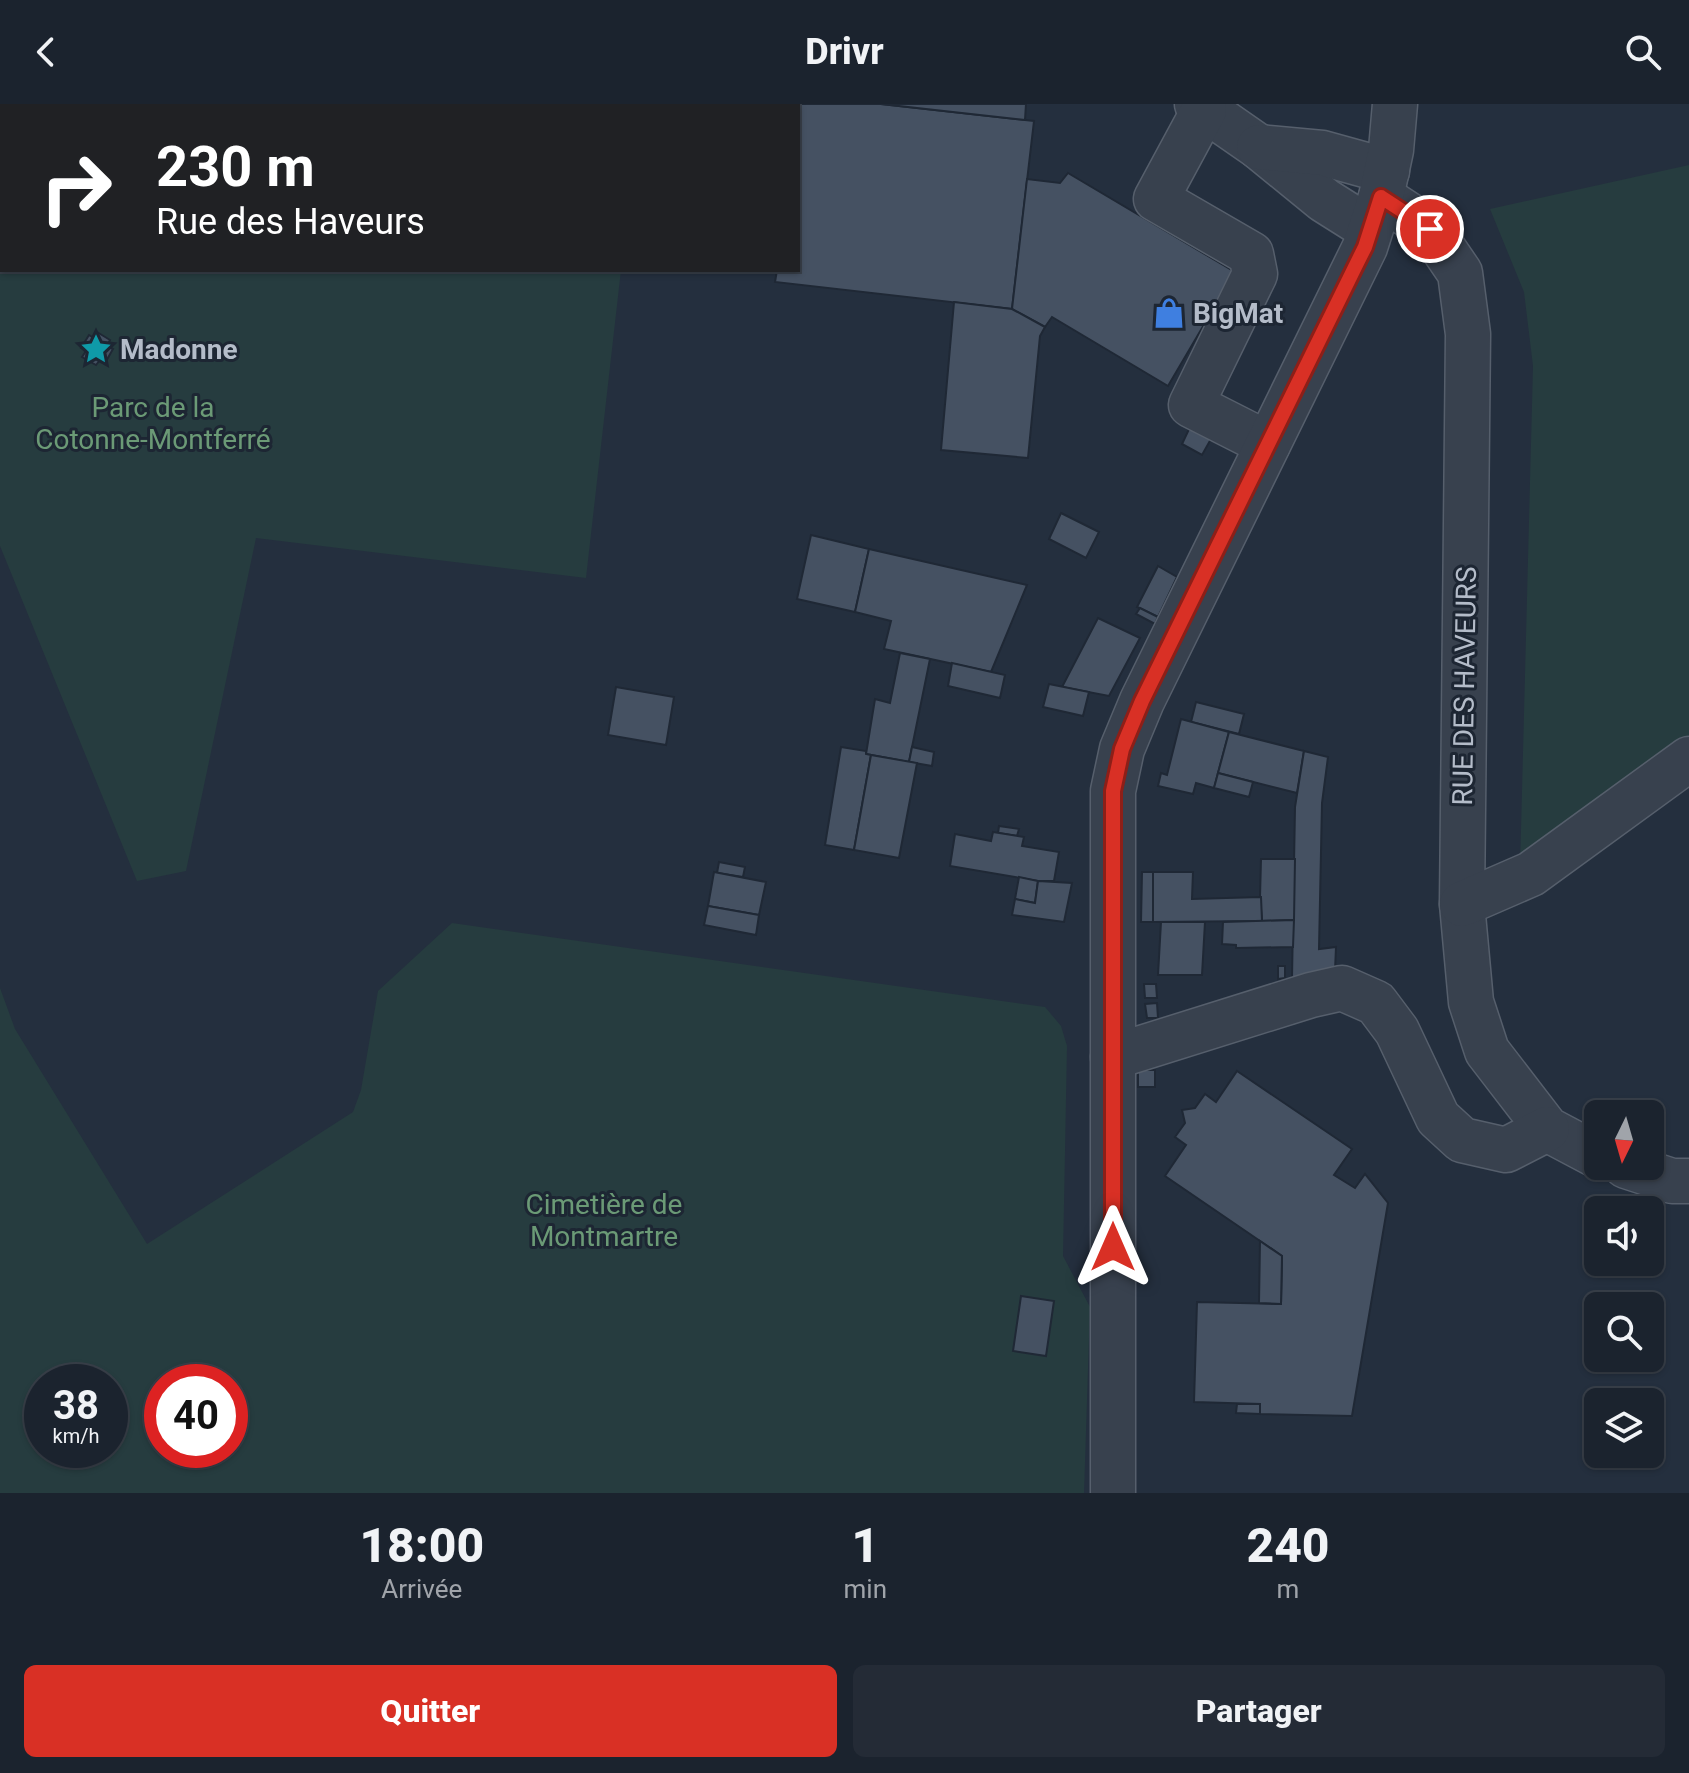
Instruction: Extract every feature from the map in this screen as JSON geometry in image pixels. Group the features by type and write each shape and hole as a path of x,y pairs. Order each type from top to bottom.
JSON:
{"street":[{"path":"1113,1493 1113,791 1122,749 1142,701 1361,255 1391,150 1395,104"},
{"path":"1201,107 1156,199 1251,254 1255,274 1191,405 1268,444"},
{"name":"RUE DES HAVEURS","path":"1201,107 1259,147 1324,200 1379,199 1430,229 1460,273 1468,334 1462,904 1471,1002 1487,1051 1547,1129 1584,1149"},
{"path":"1259,147 1322,153 1379,199"},
{"path":"1462,904 1531,874 1689,759"},
{"path":"1113,1057 1342,988 1376,1003 1397,1031 1438,1118 1462,1140 1506,1150 1547,1129"},
{"path":"1664,1178 1689,1181"}],"green space":[{"path":"1689,165 1689,745 1520,868 1533,366 1524,292 1490,209"},
{"name":"Parc de la Cotonne-Montferré","path":"0,272 621,272 586,578 256,538 186,871 137,881 0,546"},
{"name":"Cimetière de Montmartre","path":"452,923 1045,1007 1061,1026 1067,1046 1063,1256 1090,1307 1084,1493 0,1493 0,988 15,1029 147,1244 353,1112 361,1090 378,991"}],"building":[{"path":"800,104 881,104 1034,121 1012,309 775,282 777,272 800,272"},
{"path":"881,104 1026,104 1025,120"},
{"path":"1068,173 1235,272 1168,386 1052,317 1045,327 1012,309 1027,179 1060,183"},
{"path":"954,302 1012,309 1045,327 1040,336 1028,458 941,450"},
{"path":"97,332 110,340 107,346 113,349 105,363 100,360 96,365 82,357 86,351 81,348 89,335 94,338"},
{"path":"1190,427 1211,439 1202,455 1182,444"},
{"path":"1061,513 1099,532 1086,558 1049,539"},
{"path":"811,535 869,549 855,612 797,599"},
{"path":"869,549 1027,585 991,672 884,649 891,621 855,612"},
{"path":"1158,566 1177,577 1158,617 1137,607"},
{"path":"1140,608 1158,617 1155,624 1136,614"},
{"path":"1098,618 1140,638 1109,696 1062,687"},
{"path":"900,653 930,659 909,762 866,754 875,699 890,703"},
{"path":"952,663 1005,675 1000,698 948,686"},
{"path":"1049,684 1089,692 1083,716 1043,707"},
{"path":"616,687 674,697 666,745 608,735"},
{"path":"1196,702 1244,714 1239,734 1191,722"},
{"path":"1181,719 1229,732 1214,788 1196,783 1193,794 1158,786 1161,773 1167,775"},
{"path":"1229,732 1304,751 1297,793 1218,773"},
{"path":"841,747 866,751 871,755 854,850 825,845"},
{"path":"912,747 934,752 932,766 909,762"},
{"path":"1304,751 1328,757 1322,803 1319,949 1336,947 1335,971 1292,978 1295,807"},
{"path":"871,755 917,763 899,858 854,850"},
{"path":"1218,773 1253,782 1249,797 1214,788"},
{"path":"999,826 1019,829 1017,836 998,833"},
{"path":"993,832 1024,837 1022,846 1059,852 1054,881 950,866 955,834 991,841"},
{"path":"1261,859 1295,859 1294,920 1262,921"},
{"path":"719,862 745,867 743,877 717,873"},
{"path":"714,872 766,882 759,915 708,906"},
{"path":"1142,872 1153,872 1153,922 1141,922"},
{"path":"1153,872 1193,872 1192,899 1261,897 1262,921 1153,922"},
{"path":"1019,877 1038,881 1035,903 1015,899"},
{"path":"1038,881 1072,883 1064,922 1012,915 1015,899 1035,903"},
{"path":"708,906 759,915 756,935 704,925"},
{"path":"1294,920 1293,947 1236,948 1236,945 1222,944 1223,922"},
{"path":"1161,922 1205,922 1202,975 1158,975"},
{"path":"1278,966 1285,966 1285,978 1278,979"},
{"path":"1144,984 1156,984 1157,998 1145,998"},
{"path":"1157,1003 1158,1018 1147,1018 1145,1004"},
{"path":"1138,1070 1155,1070 1155,1087 1138,1087"},
{"path":"1237,1071 1352,1149 1334,1175 1355,1188 1365,1174 1388,1203 1352,1416 1260,1414 1260,1404 1194,1402 1197,1302 1281,1304 1282,1256 1165,1176 1186,1145 1175,1137 1185,1123 1182,1110 1195,1108 1205,1094 1216,1102"},
{"path":"1260,1241 1282,1256 1281,1304 1259,1303"},
{"path":"1021,1296 1054,1301 1046,1356 1013,1351"},
{"path":"1237,1404 1260,1404 1260,1414 1236,1413"}],"place":[{"name":"BigMat","path":"1169,313"},
{"name":"Madonne","path":"96,349"}],"route":[{"path":"1113,1247 1113,791 1122,749 1142,701 1365,247 1381,197 1430,229"}]}
